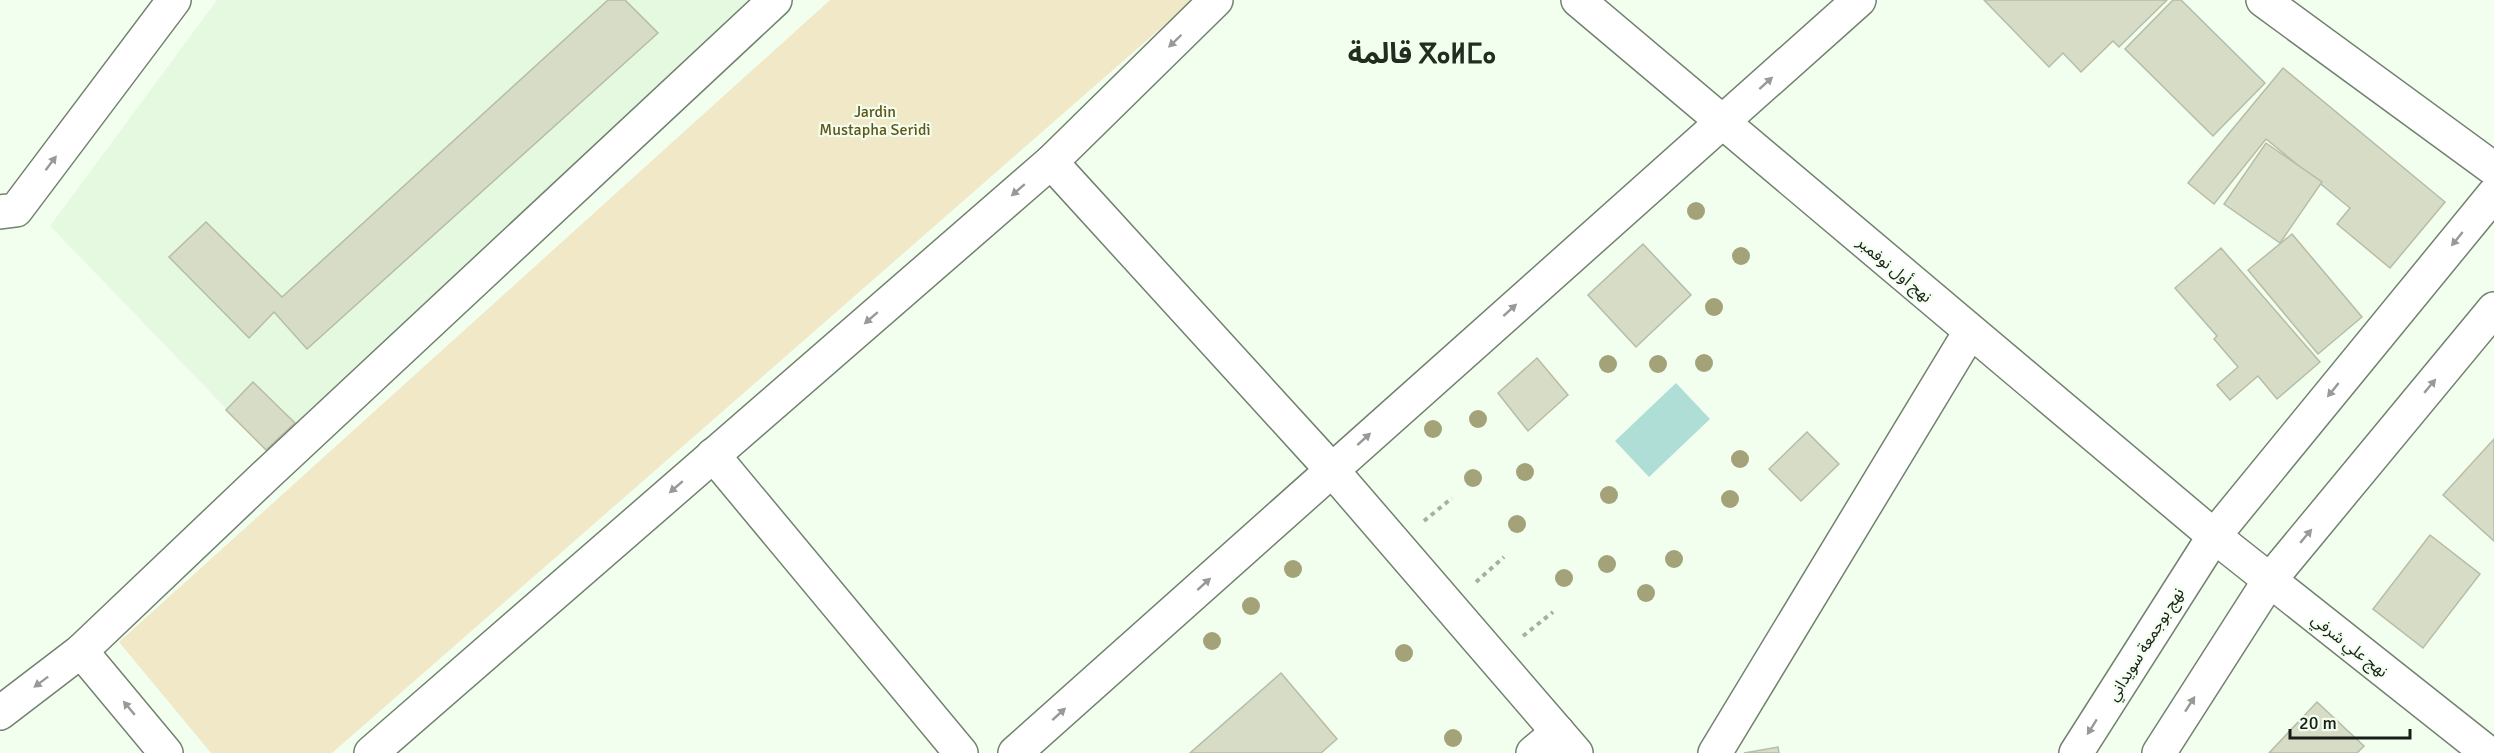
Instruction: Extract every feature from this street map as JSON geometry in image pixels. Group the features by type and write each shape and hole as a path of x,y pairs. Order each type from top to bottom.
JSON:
{"street":[{"path":"0,212 16,210 174,0"},
{"path":"0,713 81,651 775,0"},
{"path":"371,753 1051,162 1216,0"},
{"name":"نهج أول نوفمبر","path":"1578,0 2214,536"},
{"path":"1015,753 1859,0"},
{"path":"2263,0 2494,170"},
{"path":"1051,162 1331,469 1556,746"},
{"name":"نهج بوجمعة سويداني","path":"2076,753 2214,536 2494,194"},
{"path":"2159,753 2269,581 2494,309"},
{"path":"1715,753 1970,332"},
{"path":"713,455 961,753"},
{"name":"نهج علي شرفي","path":"2214,536 2488,753"},
{"path":"81,651 166,753"}],"shaded area":[{"path":"217,0 756,0 266,450 50,226"}],"green space":[{"name":"Jardin Mustapha Seridi","path":"830,0 1193,0 332,753 211,753 119,642"}],"water":[{"path":"1676,383 1710,419 1649,477 1615,441"}],"building":[{"path":"608,0 625,0 658,33 307,349 274,312 249,338 169,257 206,222 282,297"},
{"path":"1984,0 2167,0 2119,47 2113,41 2081,72 2063,53 2049,67"},
{"path":"2173,0 2181,0 2265,83 2213,136 2125,49"},
{"path":"2283,68 2445,202 2390,268 2337,224 2350,208 2266,139 2214,204 2188,183"},
{"path":"2266,143 2322,182 2280,243 2224,204"},
{"path":"2292,234 2362,317 2318,354 2248,270"},
{"path":"1643,244 1691,295 1636,347 1588,295"},
{"path":"2221,248 2320,362 2277,399 2258,376 2230,400 2217,385 2238,367 2214,339 2217,336 2175,288"},
{"path":"1537,358 1568,395 1528,431 1498,393"},
{"path":"253,382 295,423 266,450 226,410"},
{"path":"1807,432 1839,464 1801,501 1769,469"},
{"path":"2494,439 2494,541 2443,495"},
{"path":"2430,535 2480,574 2423,648 2373,609"},
{"path":"1281,673 1337,739 1321,753 1190,753"},
{"path":"2317,702 2364,746 2357,753 2269,753"},
{"path":"1778,747 1779,753 1744,753"}],"district":[{"name":"قالمة ⴳⴰⵍⵎⴰ","path":"1422,53"}]}
